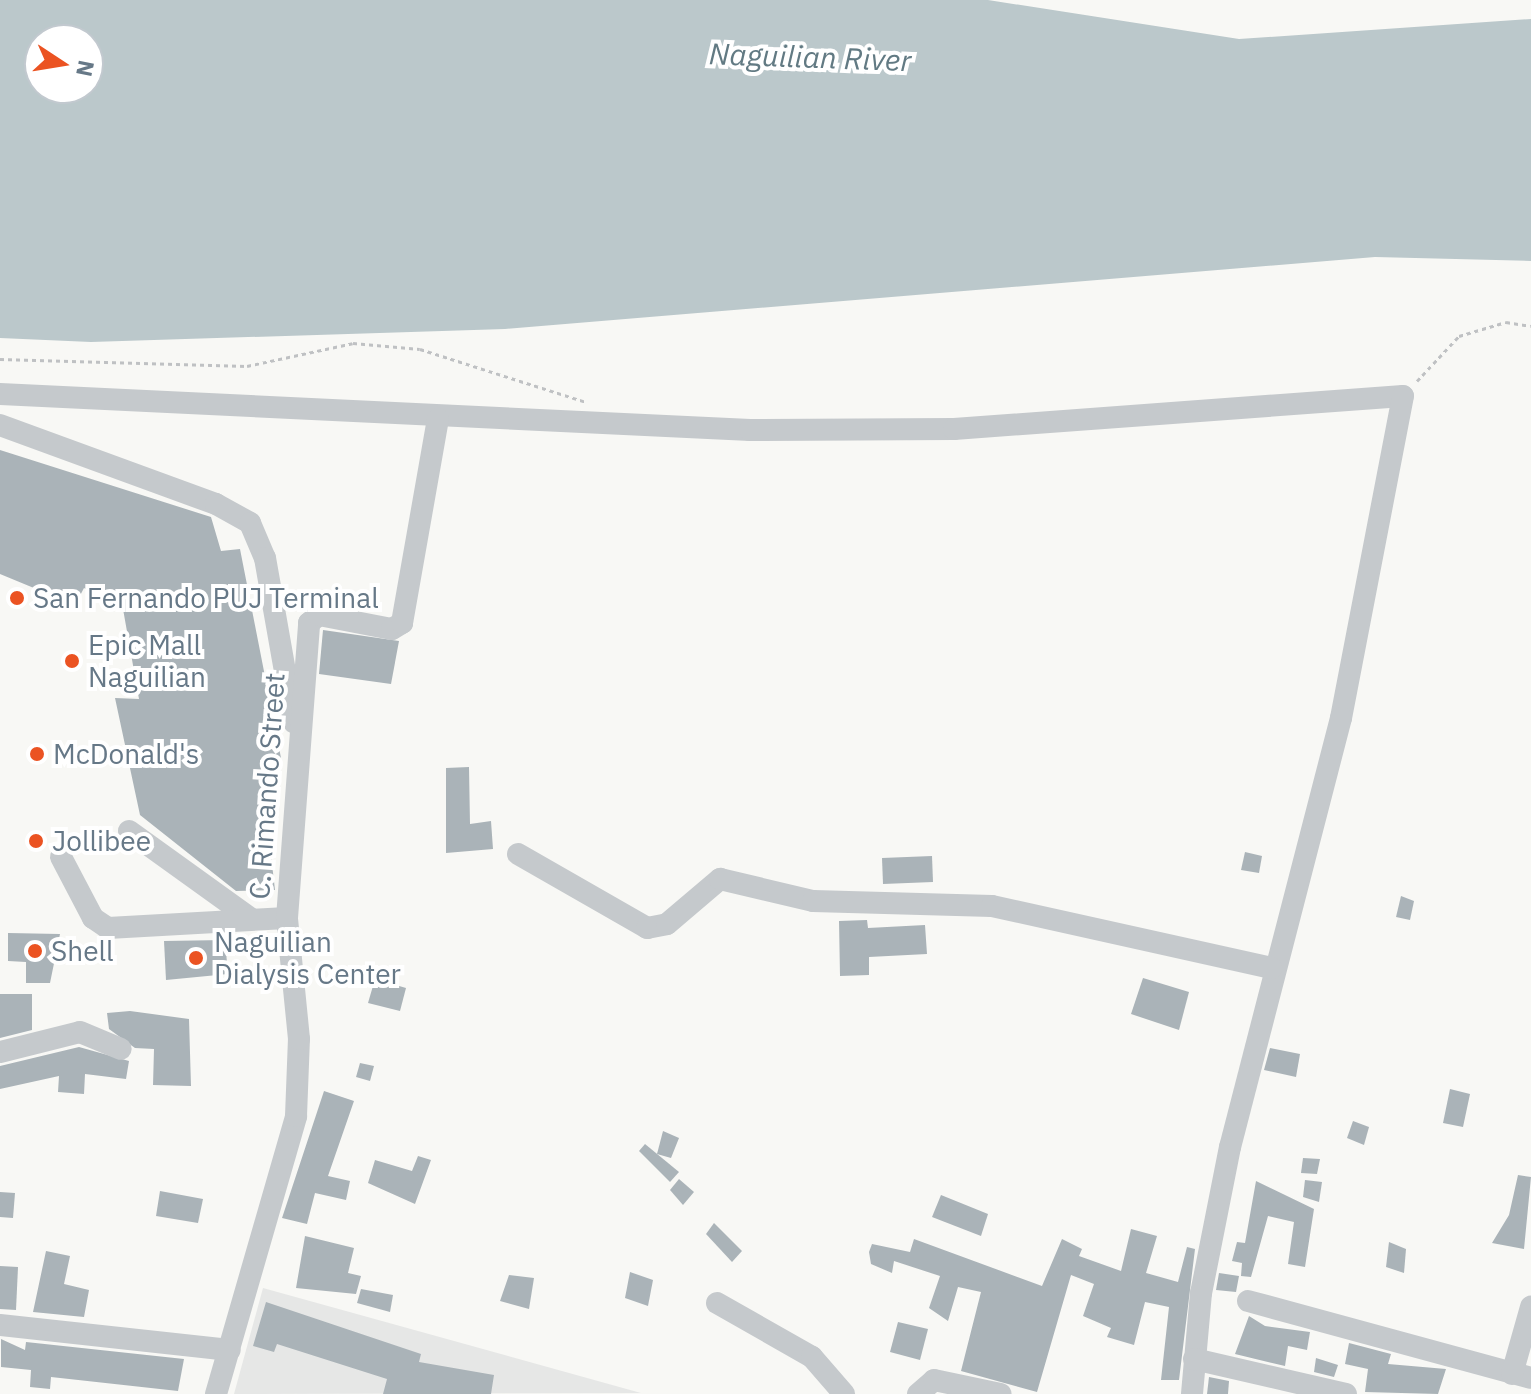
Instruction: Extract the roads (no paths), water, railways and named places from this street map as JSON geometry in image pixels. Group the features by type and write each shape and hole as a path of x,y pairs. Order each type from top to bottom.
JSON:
{"street":[{"path":"0,394 438,419 954,429 1403,396 1341,718 1271,968 1206,1266 1192,1394"},
{"name":"C. Rimando Street","path":"216,1394 296,1116 299,1039 287,918 312,617 392,629 402,623 438,419"},
{"path":"0,425 216,504 250,523 265,558 299,747"},
{"path":"129,831 250,918"},
{"path":"518,854 638,926 667,924 720,879 838,904 992,906 1271,968"},
{"path":"61,857 93,918 108,928 287,918"},
{"path":"0,1052 80,1032 121,1049"},
{"path":"1248,1301 1522,1376 1531,1307"},
{"path":"717,1303 812,1357 844,1394"},
{"path":"0,1325 230,1350"},
{"path":"1194,1359 1346,1394"},
{"path":"918,1394 934,1380 1001,1394"}],"water":[{"name":"Naguilian River","path":"0,0 988,0 1239,39 1531,19 1531,261 1375,257 505,329 91,342 0,338"}],"place":[{"name":"San Fernando PUJ Terminal","path":"17,598"},
{"name":"Epic Mall Naguilian","path":"72,661"},
{"name":"McDonald's","path":"37,754"},
{"name":"Jollibee","path":"36,841"},
{"name":"Shell","path":"35,951"},
{"name":"Naguilian Dialysis Center","path":"196,958"}]}
